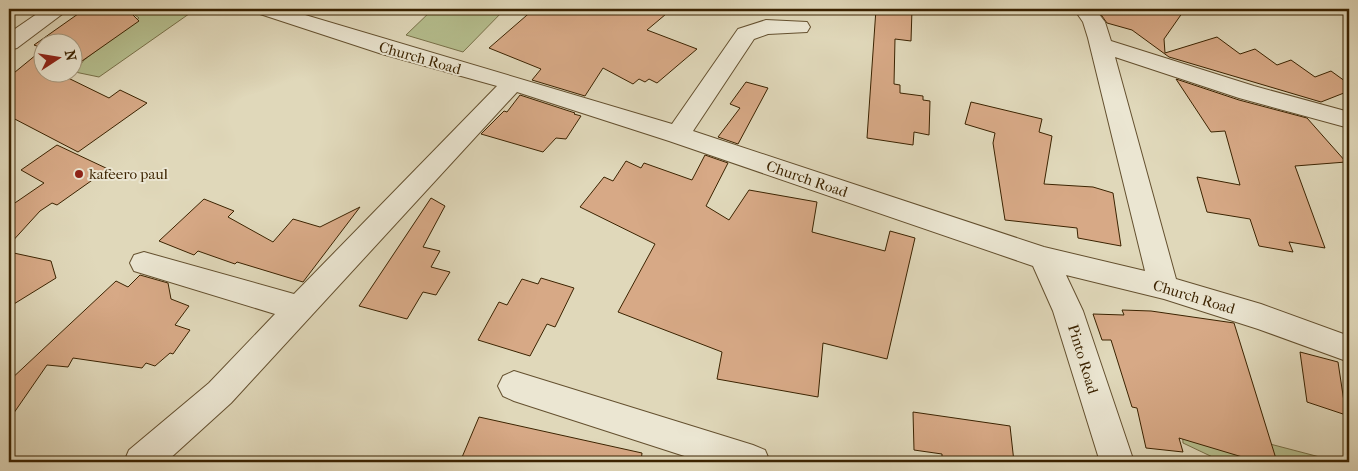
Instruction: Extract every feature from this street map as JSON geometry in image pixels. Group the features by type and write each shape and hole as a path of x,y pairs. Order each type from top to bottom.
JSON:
{"street":[{"path":"9,43 58,9"},
{"name":"Church Road","path":"264,9 390,50 513,83 678,135 1044,258 1164,287 1261,317 1349,349"},
{"path":"1085,9 1094,22 1101,45 1164,287"},
{"path":"678,135 746,34 766,27 800,27"},
{"path":"1101,45 1247,92 1349,120"},
{"path":"141,462 220,393 298,308 513,83"},
{"name":"Pinto Road","path":"1044,258 1068,310 1117,462"},
{"path":"144,263 298,308"},
{"path":"514,386 753,462"}],"green space":[{"path":"144,9 196,9 99,77 82,73 82,63 84,60 139,18 135,15"},
{"path":"433,9 505,9 463,52 406,35"},
{"path":"1182,421 1336,462 1223,462 1183,443"}],"building":[{"path":"85,9 127,9 139,21 82,61 82,32 52,32"},
{"path":"534,9 672,9 647,30 697,49 657,83 649,79 645,82 639,79 633,84 603,68 585,96 532,80 541,69 489,48"},
{"path":"876,9 912,9 911,41 895,39 894,84 900,85 900,93 923,96 923,100 930,101 929,135 914,132 913,145 867,138"},
{"path":"1097,9 1185,9 1164,39 1165,53 1217,37 1240,54 1255,49 1277,65 1291,60 1315,77 1331,71 1349,84 1349,91 1321,102 1169,57 1132,30 1107,23"},
{"path":"32,58 32,82 76,82 109,98 120,90 147,103 78,152 9,116 9,77"},
{"path":"1176,79 1239,100 1307,118 1346,162 1295,166 1325,248 1289,242 1293,252 1259,246 1250,219 1207,212 1197,177 1240,185 1225,131 1211,132"},
{"path":"746,82 768,88 738,144 718,137 740,108 730,104"},
{"path":"520,95 581,116 566,139 556,138 543,152 481,134 504,111 507,112"},
{"path":"971,102 1042,119 1039,132 1052,136 1044,184 1093,187 1113,193 1121,246 1078,238 1077,228 1005,220 993,143 995,133 965,124"},
{"path":"57,145 108,169 57,205 52,203 40,211 9,245 9,207 44,183 21,170"},
{"path":"705,155 728,163 706,206 729,220 749,190 817,202 812,232 885,251 890,231 915,238 887,359 823,343 818,397 717,379 722,352 618,312 655,244 580,207 604,177 613,181 626,161 641,168 644,163 692,180"},
{"path":"431,198 445,206 423,247 440,251 431,267 450,272 436,295 423,292 407,319 359,306"},
{"path":"204,199 234,211 228,217 273,242 293,219 320,227 360,207 303,282 237,262 235,264 198,251 194,255 159,241"},
{"path":"9,252 51,261 56,278 9,307"},
{"path":"140,275 168,283 171,299 189,306 175,325 190,330 173,354 170,353 155,366 146,363 142,368 73,358 68,367 47,365 9,420 9,381 116,281 128,287"},
{"path":"541,278 574,288 555,327 547,324 530,356 478,340 499,302 507,305 522,279 538,284"},
{"path":"1122,310 1151,311 1234,323 1277,462 1259,462 1179,438 1183,452 1146,448 1137,408 1132,407 1111,340 1102,340 1093,314 1124,315"},
{"path":"1300,352 1338,362 1346,415 1307,402"},
{"path":"913,412 1010,426 1014,462 942,462 942,454 914,450"},
{"path":"479,417 642,453 641,462 460,462"}],"place":[{"name":"kafeero paul","path":"79,174"}]}
